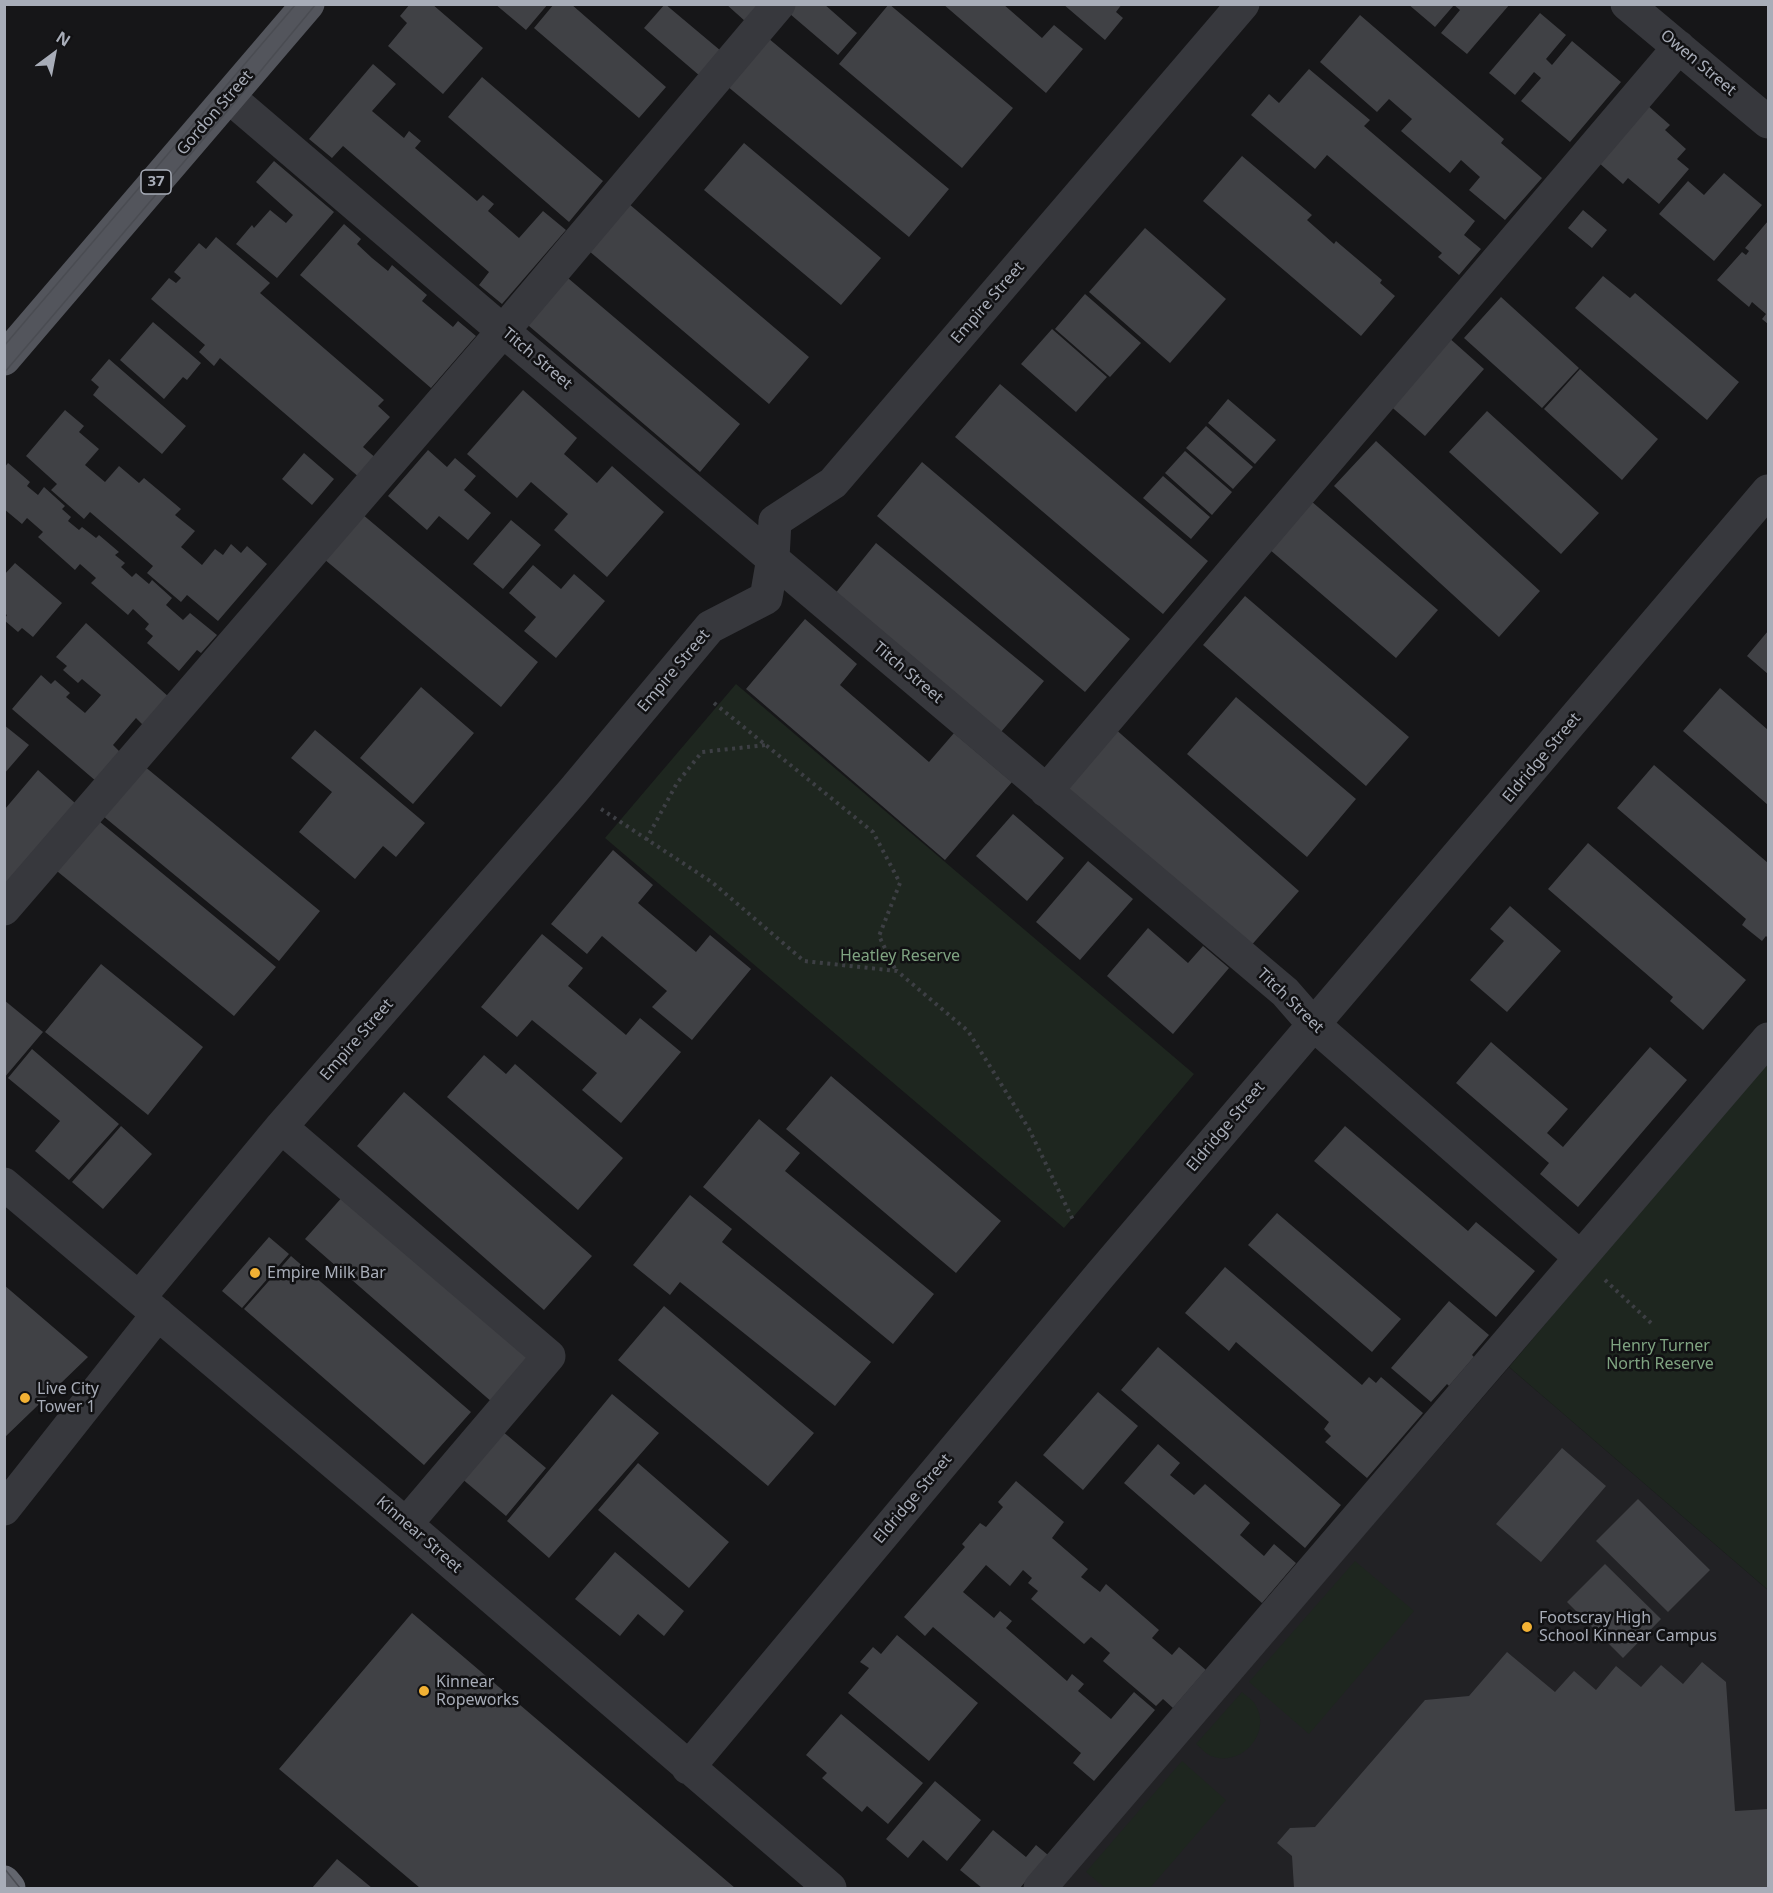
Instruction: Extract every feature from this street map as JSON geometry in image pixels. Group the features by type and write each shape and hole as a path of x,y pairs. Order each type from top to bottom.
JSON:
{"highway":[{"path":"4,1882 9,1888"}],"main road":[{"name":"Gordon Street","path":"4,359 308,4"}],"street":[{"path":"4,909 503,331 779,4"},
{"name":"Empire Street","path":"4,1509 148,1306 281,1127 573,791 710,627 766,598 776,521 833,483 1243,4"},
{"name":"Owen Street","path":"1627,4 1768,122"},
{"path":"1046,791 1679,47"},
{"name":"Titch Street","path":"229,97 1285,992 1313,1024 1580,1257"},
{"name":"Eldridge Street","path":"688,1768 1101,1274 1768,491"},
{"path":"1040,1888 1768,1039"},
{"path":"281,1127 549,1356 406,1524"},
{"name":"Kinnear Street","path":"4,1184 406,1524 830,1888"}],"path":[{"path":"714,703 873,832 900,883 879,936 897,972 968,1032 1029,1129 1074,1221"},
{"path":"646,840 677,783 702,752 766,745"},
{"path":"573,791 713,883 804,961 897,972"},
{"path":"1580,1257 1651,1323"}],"shaded area":[{"name":"Footscray High School Kinnear Campus","path":"1509,1367 1768,1590 1768,1888 1059,1888"}],"green space":[{"name":"Heatley Reserve","path":"736,684 1194,1074 1064,1228 605,838"},
{"name":"Henry Turner North Reserve","path":"1768,1060 1768,1590 1509,1367"},
{"path":"1355,1561 1414,1611 1309,1734 1249,1682"},
{"path":"1242,1692 1254,1702 1260,1715 1257,1736 1243,1752 1233,1757 1222,1758 1209,1755 1196,1744"},
{"path":"1182,1761 1226,1800 1150,1888 1105,1888 1086,1872"}],"building":[{"path":"410,4 432,4 483,48 443,94 388,46 407,23 400,16"},
{"path":"495,4 548,4 526,30"},
{"path":"554,4 571,4 666,87 639,118 534,28"},
{"path":"665,4 721,51 700,76 644,28"},
{"path":"726,4 761,4 746,22"},
{"path":"786,4 824,4 857,33 838,55 783,8"},
{"path":"889,4 1013,108 962,168 839,64"},
{"path":"943,4 1003,4 1042,38 1054,25 1083,49 1046,93"},
{"path":"1063,4 1122,4 1116,12 1123,18 1105,40"},
{"path":"1408,4 1510,4 1467,54 1441,33 1460,10 1454,5 1435,27"},
{"path":"1540,13 1566,35 1546,59 1552,65 1572,41 1621,82 1570,142 1521,101 1541,78 1534,72 1515,95 1489,73"},
{"path":"1360,15 1504,139 1501,143 1542,178 1505,220 1469,190 1480,177 1461,160 1450,173 1401,131 1412,119 1389,99 1377,112 1320,62"},
{"path":"768,38 949,189 909,237 727,86"},
{"path":"373,64 396,84 372,111 404,138 409,131 421,141 415,148 477,201 483,195 494,204 488,211 519,238 543,211 566,230 502,304 479,285 489,272 343,146 332,158 309,139"},
{"path":"1309,69 1370,120 1364,126 1475,221 1464,235 1481,249 1459,275 1438,257 1442,253 1327,155 1315,169 1251,115 1269,94 1279,103"},
{"path":"482,77 603,181 569,222 448,117"},
{"path":"1647,105 1670,125 1665,130 1686,149 1677,159 1689,169 1659,204 1628,178 1623,184 1598,162"},
{"path":"744,143 881,258 841,305 704,190"},
{"path":"1242,156 1312,215 1307,220 1334,244 1336,241 1382,280 1380,283 1395,296 1361,336 1203,201"},
{"path":"274,161 334,212 277,278 236,244 252,225 254,228 270,210 286,223 293,215 256,182"},
{"path":"1724,173 1762,205 1714,261 1659,214 1688,181 1704,195"},
{"path":"622,198 809,357 769,404 582,245"},
{"path":"1583,210 1607,230 1592,248 1568,228"},
{"path":"1768,221 1768,324 1762,319 1766,314 1752,302 1749,307 1717,280 1742,252 1746,255 1749,251 1745,248"},
{"path":"344,224 361,239 357,244 372,258 388,271 392,265 427,295 422,301 453,327 458,321 476,336 431,388 300,275"},
{"path":"1145,228 1226,299 1170,363 1089,292"},
{"path":"216,237 270,283 260,293 384,400 378,406 390,417 363,447 377,459 360,478 220,358 214,366 199,352 205,345 151,299 169,278 176,283 181,278 174,272 199,243 206,249"},
{"path":"562,273 740,424 700,472 522,320"},
{"path":"1603,276 1630,298 1635,293 1739,382 1707,420 1575,308"},
{"path":"1085,294 1141,343 1110,377 1055,329"},
{"path":"1501,297 1579,368 1542,408 1464,338"},
{"path":"153,322 201,363 187,380 183,377 164,399 120,360"},
{"path":"1052,329 1107,377 1076,412 1021,364"},
{"path":"1447,336 1484,369 1425,436 1387,403"},
{"path":"109,359 186,426 162,454 93,395 99,387 91,380"},
{"path":"1580,369 1658,439 1622,480 1544,409"},
{"path":"1000,384 1208,561 1163,614 955,437"},
{"path":"523,390 577,438 564,454 597,483 612,466 664,512 607,577 554,530 568,514 531,482 517,498 467,454"},
{"path":"1228,399 1276,440 1255,464 1208,423"},
{"path":"65,410 84,426 79,432 99,449 85,465 105,482 119,466 139,483 144,478 181,509 175,515 195,531 181,547 202,565 215,549 223,555 231,544 241,553 247,546 267,564 218,621 187,595 181,602 147,573 153,566 90,512 84,519 51,490 57,484 26,456"},
{"path":"1487,411 1599,513 1561,554 1449,452"},
{"path":"1206,426 1253,467 1233,489 1186,448"},
{"path":"1376,441 1540,591 1499,637 1334,486"},
{"path":"428,450 447,467 455,458 476,476 464,490 491,513 468,540 439,516 427,530 388,496"},
{"path":"1185,451 1232,492 1212,515 1165,473"},
{"path":"304,453 334,479 312,505 282,479"},
{"path":"922,462 1130,639 1085,692 877,516"},
{"path":"8,463 30,482 27,486 38,495 44,487 65,506 62,509 71,517 68,521 79,530 82,527 96,538 99,535 119,552 115,555 125,563 121,567 132,577 136,573 149,584 152,580 172,598 166,605 183,620 190,613 217,635 201,653 197,650 179,671 147,643 153,636 145,629 149,624 133,609 128,615 91,583 96,578 80,564 75,570 38,537 43,532 27,518 22,524 4,509 4,468"},
{"path":"1163,476 1210,517 1191,539 1143,498"},
{"path":"1311,501 1438,610 1396,658 1269,549"},
{"path":"362,514 538,662 501,707 324,559"},
{"path":"511,520 541,545 503,589 473,564"},
{"path":"876,543 1044,681 1001,732 834,595"},
{"path":"15,563 62,603 33,637 22,628 18,632 4,620 7,615 4,613 4,575"},
{"path":"533,565 561,589 574,574 605,601 556,658 524,631 536,617 509,593"},
{"path":"1245,596 1409,737 1366,786 1203,645"},
{"path":"805,619 857,664 840,685 929,762 954,733 1012,782 945,860 746,689"},
{"path":"86,623 170,698 145,727 136,718 113,745 122,754 97,782 12,709 41,675 51,684 55,680 70,693 66,697 85,713 96,701 101,695 82,679 78,683 63,670 67,666 56,657"},
{"path":"1768,631 1768,674 1747,656"},
{"path":"421,687 474,733 413,804 360,758"},
{"path":"1720,688 1768,730 1768,805 1683,731"},
{"path":"1236,697 1356,799 1307,857 1187,754"},
{"path":"4,725 29,745 4,774"},
{"path":"1113,727 1299,891 1249,948 1062,785"},
{"path":"315,730 425,823 396,857 383,846 355,879 299,832 332,792 291,758"},
{"path":"138,761 320,911 279,961 97,811"},
{"path":"1654,765 1768,863 1768,938 1766,936 1762,941 1742,925 1746,919 1617,808"},
{"path":"38,770 75,803 5,885 5,809"},
{"path":"1013,814 1064,858 1027,901 976,856"},
{"path":"94,817 276,967 234,1016 52,867"},
{"path":"1588,843 1746,980 1703,1030 1670,1001 1673,997 1548,889"},
{"path":"613,850 653,885 638,903 696,952 710,935 751,969 692,1040 652,1007 667,991 602,936 587,954 551,924"},
{"path":"1088,861 1133,899 1080,960 1036,922"},
{"path":"1510,906 1561,951 1507,1012 1470,980 1504,941 1490,929"},
{"path":"1148,928 1188,963 1203,946 1229,968 1173,1034 1107,976"},
{"path":"542,934 583,968 568,986 626,1035 640,1018 681,1052 621,1123 582,1090 597,1073 532,1020 517,1037 481,1007"},
{"path":"101,964 203,1047 148,1115 45,1032"},
{"path":"4,1000 43,1032 4,1078"},
{"path":"1491,1042 1568,1109 1547,1133 1563,1147 1650,1047 1687,1080 1578,1207 1540,1174 1549,1163 1456,1083"},
{"path":"32,1049 119,1124 69,1180 35,1151 60,1121 8,1078"},
{"path":"484,1055 506,1074 515,1064 623,1158 578,1210 447,1097"},
{"path":"831,1076 1001,1221 956,1273 786,1129"},
{"path":"404,1092 592,1256 544,1310 357,1146"},
{"path":"759,1119 800,1153 785,1171 934,1294 893,1344 703,1187"},
{"path":"121,1126 152,1154 103,1209 72,1182"},
{"path":"1345,1126 1468,1231 1476,1222 1535,1271 1496,1317 1314,1161"},
{"path":"344,1195 532,1359 493,1403 305,1239"},
{"path":"690,1195 732,1229 722,1242 871,1362 835,1406 680,1282 670,1295 633,1265"},
{"path":"1277,1213 1401,1319 1372,1352 1248,1245"},
{"name":"Empire Milk Bar","path":"269,1237 289,1254 242,1308 222,1291"},
{"path":"291,1256 471,1412 424,1465 244,1309"},
{"path":"1225,1267 1362,1385 1369,1377 1376,1383 1381,1377 1423,1413 1367,1478 1325,1442 1331,1436 1324,1429 1329,1422 1236,1342 1229,1351 1185,1313"},
{"name":"Live City Tower 1","path":"4,1285 88,1357 4,1438"},
{"path":"1449,1301 1489,1335 1449,1386 1447,1384 1431,1402 1391,1368"},
{"path":"664,1306 814,1433 768,1486 618,1360"},
{"path":"1158,1347 1341,1505 1305,1548 1121,1390"},
{"path":"1098,1392 1138,1426 1083,1490 1043,1455"},
{"path":"612,1394 659,1433 549,1558 507,1521"},
{"path":"495,1425 546,1468 506,1516 454,1472"},
{"path":"1158,1444 1180,1463 1170,1475 1194,1495 1205,1484 1250,1523 1240,1535 1264,1556 1274,1544 1296,1563 1262,1603 1124,1483"},
{"path":"1562,1448 1606,1486 1541,1562 1496,1524"},
{"path":"638,1463 729,1542 689,1588 598,1510"},
{"path":"1016,1481 1064,1522 1052,1538 1088,1569 1081,1577 1100,1592 1106,1584 1159,1630 1152,1638 1172,1655 1179,1647 1206,1670 1173,1708 1163,1699 1156,1706 1103,1661 1110,1653 1102,1646 1091,1637 1084,1644 1031,1599 1038,1591 1028,1583 1032,1578 1023,1570 1010,1586 986,1565 963,1592 994,1618 1000,1611 1012,1621 1006,1628 1067,1681 1072,1674 1084,1684 1078,1691 1111,1719 1134,1692 1155,1710 1094,1781 1073,1763 1081,1753 933,1627 925,1636 904,1617 965,1547 962,1544 980,1523 986,1527 1003,1507 998,1502"},
{"path":"1638,1499 1710,1570 1668,1612 1596,1541"},
{"path":"615,1552 684,1611 664,1636 638,1614 620,1636 575,1599"},
{"path":"1605,1564 1661,1619 1623,1658 1567,1602"},
{"name":"Kinnear Ropeworks","path":"412,1613 735,1888 420,1888 279,1769"},
{"path":"897,1635 978,1703 929,1761 848,1693 869,1668 860,1662 873,1647 881,1654"},
{"path":"1507,1652 1555,1692 1574,1671 1596,1690 1616,1666 1641,1687 1661,1665 1683,1684 1702,1662 1726,1682 1735,1811 1768,1809 1768,1888 1294,1888 1292,1856 1277,1843 1290,1828 1315,1827 1425,1700 1469,1696"},
{"path":"841,1714 923,1783 888,1824 867,1806 862,1812 822,1778 827,1773 806,1755"},
{"path":"935,1781 981,1820 947,1861 923,1840 908,1858 886,1839"},
{"path":"993,1830 1026,1857 1036,1845 1048,1855 1020,1888 982,1888 960,1870"},
{"path":"337,1859 372,1888 312,1888"}],"tram line":[{"path":"4,346 296,4"},
{"path":"4,373 316,4"},
{"path":"4,1868 20,1888"}],"place":[{"name":"Empire Milk Bar","path":"255,1273"},
{"name":"Live City Tower 1","path":"25,1398"},
{"name":"Footscray High School Kinnear Campus","path":"1527,1627"},
{"name":"Kinnear Ropeworks","path":"424,1691"}]}
